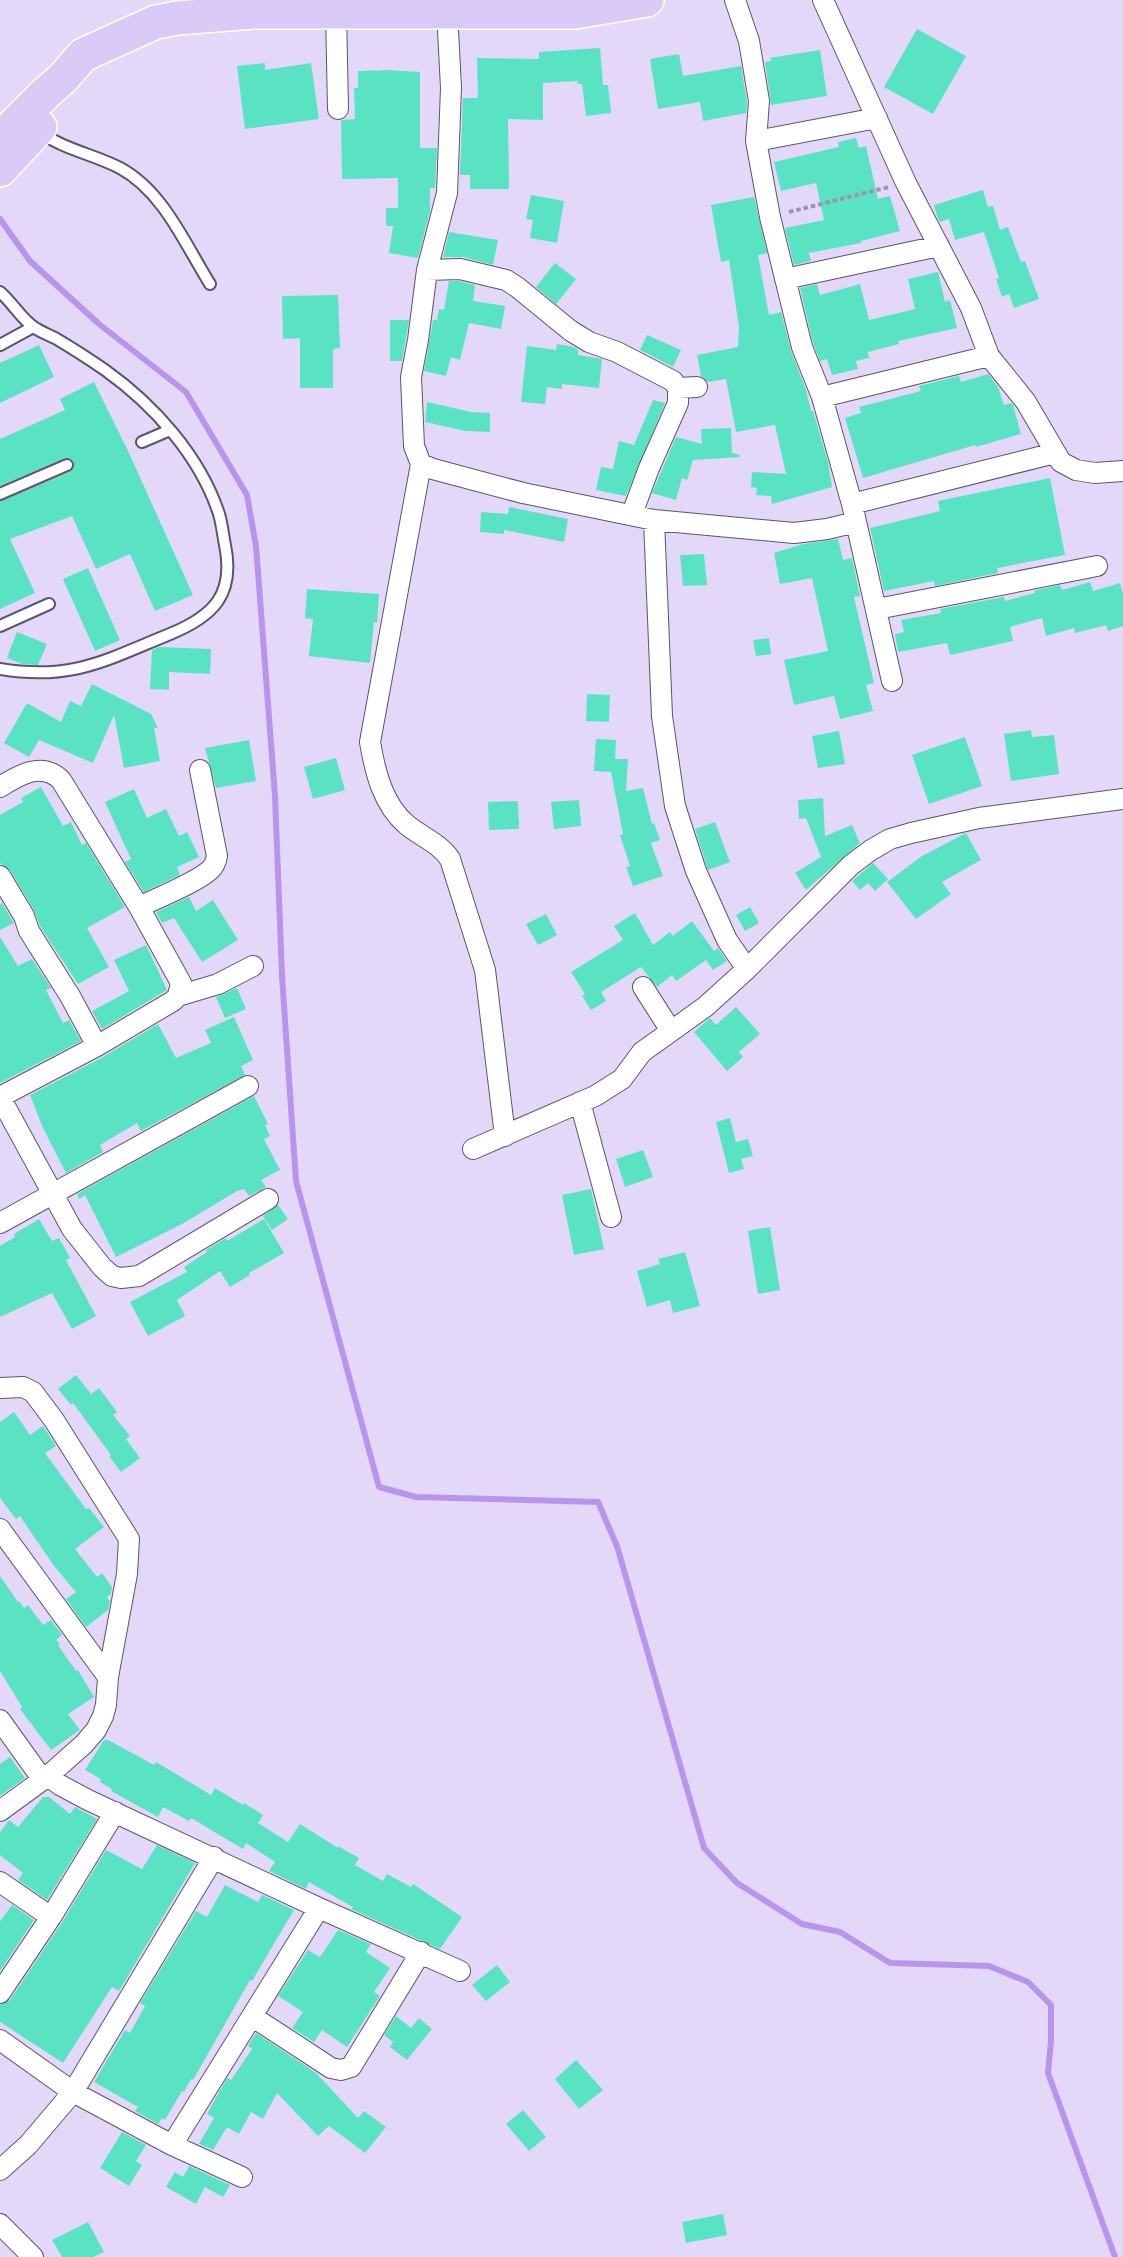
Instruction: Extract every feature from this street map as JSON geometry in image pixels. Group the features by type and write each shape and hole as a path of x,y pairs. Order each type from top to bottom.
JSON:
{"highway":[{"path":"0,139 63,78 83,55 156,22 216,7 254,12 575,12 647,0"},
{"path":"0,170 70,93 83,55"}],"street":[{"path":"735,0 749,41 759,101 756,141 770,217 802,347 822,397 854,513 892,681"},
{"path":"823,0 906,183 971,308 989,356 1026,402 1061,462 1076,470 1095,473 1123,471"},
{"path":"336,11 338,109"},
{"path":"447,11 451,88 447,193 427,270 411,377 414,446 421,464 370,742 374,765 387,801 394,812 408,826 444,851 450,859 485,970 488,1010 505,1136"},
{"path":"756,141 877,118"},
{"path":"785,279 939,246"},
{"path":"427,270 460,269 506,280 571,331 589,342 617,352 687,388 649,468 632,514"},
{"path":"822,397 989,356"},
{"path":"421,464 524,493 654,520 794,532 827,529 854,513 1055,453"},
{"path":"654,520 662,716 675,806 696,871 727,940 747,969"},
{"path":"877,609 1097,566"},
{"path":"0,787 31,772 47,770 54,774 69,793 178,975 181,983 178,996"},
{"path":"139,907 190,882 209,871 215,864 217,856 200,770"},
{"path":"473,1149 580,1102 622,1079 642,1052 705,1007 747,969 851,865 871,850 911,833 979,818 1123,799"},
{"path":"0,876 24,916 29,931 70,996 97,1046"},
{"path":"253,966 218,984 178,996 97,1046 0,1097 72,1229 112,1275 121,1278 139,1276 268,1199"},
{"path":"643,987 671,1031"},
{"path":"0,1223 248,1086"},
{"path":"580,1102 611,1217"},
{"path":"0,1388 23,1387 33,1392 54,1420 129,1539 127,1574 108,1677 106,1705 96,1730 46,1778 0,1811"},
{"path":"0,1529 108,1677"},
{"path":"0,1720 46,1778 319,1908 460,1971"},
{"path":"0,1993 51,1917 115,1812"},
{"path":"0,2170 28,2145 73,2092 214,1857"},
{"path":"0,1882 51,1917"},
{"path":"172,2145 319,1908"},
{"path":"253,2017 331,2068 341,2070 351,2067 421,1953"},
{"path":"0,2040 73,2092 172,2145 242,2177"},
{"path":"0,2224 33,2257"}],"lane":[{"path":"37,130 57,144 121,168 144,184 169,216 210,284"},
{"path":"0,292 33,327 56,338 123,384 170,430 197,466 219,514 228,576 225,589 218,600 200,619 180,630 88,667 36,674 0,669"},
{"path":"0,345 33,327"},
{"path":"142,442 170,430"},
{"path":"0,494 67,465"},
{"path":"0,627 49,604"}],"path":[{"path":"770,217 906,183"}],"building":[{"path":"917,29 966,56 933,114 884,87"},
{"path":"600,48 603,85 608,85 611,113 586,116 582,84 578,84 577,81 543,83 543,120 508,119 509,189 470,189 470,175 460,175 463,98 478,98 477,58 539,59 539,52"},
{"path":"820,50 827,96 771,105 765,62 771,61 770,58"},
{"path":"679,54 683,76 741,66 747,102 746,113 703,121 700,102 658,109 650,59"},
{"path":"265,63 265,70 311,63 319,119 245,129 237,66"},
{"path":"358,71 420,72 420,148 437,148 435,188 430,188 430,211 418,258 389,253 393,226 386,226 386,208 398,208 398,178 342,179 341,120 355,119 354,88 358,88"},
{"path":"856,138 859,148 866,146 878,199 890,196 900,231 861,241 861,243 809,253 811,261 794,265 785,228 824,220 816,183 781,191 774,162 839,147 838,142"},
{"path":"983,190 988,207 993,206 1000,230 1008,227 1021,262 1025,261 1039,299 1014,308 1009,294 1002,297 996,279 999,278 984,232 955,240 949,219 940,222 938,219 934,205"},
{"path":"531,195 564,201 557,243 530,238 533,220 526,219"},
{"path":"754,197 767,253 758,255 769,315 781,312 791,351 806,390 811,411 813,411 828,462 832,487 772,504 771,496 756,495 757,488 751,487 752,472 786,474 775,425 736,432 726,379 708,382 701,376 697,355 738,347 739,327 729,260 721,262 711,205"},
{"path":"449,232 498,240 493,265 463,257 443,257"},
{"path":"555,263 576,279 556,304 536,287"},
{"path":"938,272 945,302 950,300 957,328 898,341 899,344 868,352 869,358 856,361 858,369 832,375 827,359 820,361 813,343 800,288 817,284 820,295 860,284 869,320 915,309 908,279"},
{"path":"449,281 475,285 473,301 505,306 501,329 469,323 460,360 451,357 446,376 424,371 433,320 437,320 439,309 444,310"},
{"path":"338,295 340,348 333,349 333,388 300,388 300,338 283,339 282,296"},
{"path":"390,320 409,320 402,361 390,361"},
{"path":"647,335 681,350 673,367 640,350"},
{"path":"557,344 574,347 578,350 578,355 602,359 599,388 562,384 562,389 547,387 545,404 521,402 527,346 556,350"},
{"path":"39,345 54,377 0,403 0,363"},
{"path":"988,374 998,387 1004,405 1011,403 1013,405 1021,434 863,478 845,418 861,413 859,407 921,391 919,386 959,376 961,382"},
{"path":"94,382 129,453 193,595 155,611 130,554 96,569 72,516 10,539 35,593 0,609 0,501 70,472 74,465 72,459 65,458 0,486 0,439 65,410 60,399"},
{"path":"653,400 665,403 626,496 596,490 601,467 613,469 619,441 634,445"},
{"path":"427,402 471,412 490,413 490,432 466,431 425,422"},
{"path":"731,428 732,453 740,455 739,457 693,460 687,480 682,478 676,500 652,493 676,437 702,444 701,429"},
{"path":"1050,478 1065,555 997,568 998,573 935,586 934,581 884,591 870,528 940,511 938,501"},
{"path":"509,507 568,519 564,542 504,530 504,534 480,532 481,512 508,514"},
{"path":"838,539 843,560 852,558 860,596 854,597 874,683 866,685 873,711 840,719 834,696 794,705 784,660 828,651 812,578 780,584 774,553 803,544"},
{"path":"704,554 707,585 683,586 680,555"},
{"path":"88,568 120,640 95,651 63,579"},
{"path":"1090,582 1093,591 1120,583 1123,594 1123,626 1108,631 1106,625 1075,633 1074,628 1046,636 1042,618 1010,627 1013,641 950,655 947,643 898,652 895,634 904,632 901,620 941,613 940,609 1004,597 1005,601 1035,593 1034,591 1041,589 1060,585 1062,590"},
{"path":"307,589 379,594 370,663 309,656 313,619 305,618"},
{"path":"17,632 47,644 38,665 22,664 7,658"},
{"path":"769,638 771,654 756,656 753,640"},
{"path":"159,647 211,649 210,674 169,672 169,690 150,689 152,650"},
{"path":"92,684 151,714 158,728 154,728 160,761 124,768 114,715 93,763 39,740 29,757 4,743 27,703 61,722 70,701 81,706"},
{"path":"587,694 610,695 609,722 586,721"},
{"path":"1031,730 1032,737 1054,735 1059,774 1011,781 1004,734"},
{"path":"839,731 845,764 818,768 812,736"},
{"path":"965,737 982,786 929,804 912,755"},
{"path":"596,739 616,740 615,759 628,759 626,791 643,788 652,824 654,823 660,840 651,843 663,876 633,886 626,867 630,866 620,835 623,834 611,772 594,771"},
{"path":"249,740 256,781 216,788 205,748"},
{"path":"336,758 345,790 313,799 304,767"},
{"path":"41,787 63,826 71,822 82,845 86,843 125,907 87,928 109,967 78,984 40,926 34,910 10,870 0,863 0,815 23,802 21,798"},
{"path":"134,789 147,818 166,809 179,836 187,832 199,857 177,867 180,875 144,892 125,862 131,859 105,802"},
{"path":"823,798 825,836 852,825 860,843 806,890 795,873 821,857 806,818 799,819 798,800"},
{"path":"579,800 581,826 554,829 551,802"},
{"path":"518,801 519,829 489,830 488,802"},
{"path":"715,822 730,862 708,870 695,829"},
{"path":"966,833 981,860 942,882 951,894 916,919 887,882 922,856"},
{"path":"873,863 888,879 875,891 868,883 860,890 852,881"},
{"path":"189,897 196,911 213,900 238,940 202,962 174,918 162,923 156,912"},
{"path":"2,903 14,923 0,930 0,905"},
{"path":"750,907 759,923 745,931 736,915"},
{"path":"635,913 653,945 670,932 673,936 692,921 714,951 718,948 727,961 713,970 706,960 676,981 672,975 657,987 641,967 601,992 606,1001 591,1010 582,996 585,994 571,972 623,940 614,926"},
{"path":"546,914 557,935 538,945 526,924"},
{"path":"0,937 18,966 32,959 51,988 46,990 63,1023 69,1020 81,1041 0,1083"},
{"path":"146,945 167,990 102,1029 92,1011 129,991 114,960"},
{"path":"237,988 246,1009 225,1018 216,997"},
{"path":"736,1007 760,1034 739,1052 743,1057 727,1071 694,1032 710,1018 716,1025"},
{"path":"234,1017 253,1060 241,1066 245,1075 141,1131 137,1123 100,1145 103,1152 66,1173 43,1128 30,1095 103,1057 158,1024 176,1058 211,1043 205,1030"},
{"path":"254,1096 268,1124 265,1125 270,1136 264,1139 280,1170 261,1180 266,1187 249,1196 244,1189 237,1191 182,1224 116,1257 85,1195 79,1199 77,1194"},
{"path":"730,1118 736,1142 748,1139 753,1156 741,1159 744,1169 729,1173 716,1122"},
{"path":"643,1150 653,1177 625,1187 616,1159"},
{"path":"591,1189 604,1249 574,1255 562,1195"},
{"path":"278,1205 288,1219 272,1230 263,1216"},
{"path":"39,1219 52,1241 59,1238 70,1258 66,1260 96,1316 72,1329 52,1293 0,1317 0,1246 15,1237 14,1234"},
{"path":"264,1219 284,1253 230,1287 220,1271 177,1300 185,1316 148,1336 130,1302 187,1272 184,1267 207,1252 206,1250 226,1238 227,1241"},
{"path":"770,1227 780,1290 758,1294 748,1231"},
{"path":"685,1252 700,1306 673,1313 670,1300 647,1307 637,1271 660,1264 658,1259"},
{"path":"76,1375 91,1394 99,1388 117,1412 113,1415 130,1436 126,1439 140,1458 121,1472 73,1403 71,1405 58,1389"},
{"path":"14,1412 30,1435 43,1426 56,1446 45,1453 86,1509 89,1508 104,1527 75,1549 97,1577 102,1573 112,1587 111,1594 107,1597 110,1601 108,1610 86,1627 66,1599 76,1592 54,1566 20,1516 16,1519 0,1498 0,1422"},
{"path":"0,1576 18,1602 24,1608 28,1605 43,1625 51,1620 62,1635 56,1640 60,1644 58,1645 76,1671 78,1670 94,1697 68,1714 80,1730 51,1750 20,1709 22,1707 0,1671"},
{"path":"104,1740 154,1765 156,1762 211,1795 215,1788 243,1805 244,1803 263,1815 258,1823 288,1842 300,1824 338,1848 338,1846 359,1858 355,1865 383,1881 387,1874 411,1887 413,1884 462,1917 440,1949 351,1909 353,1907 309,1882 306,1889 269,1871 275,1862 246,1843 243,1849 191,1818 189,1821 163,1807 158,1817 111,1791 112,1789 100,1782 101,1779 85,1770"},
{"path":"10,1757 25,1778 0,1796 0,1764"},
{"path":"43,1797 49,1797 70,1814 75,1807 97,1819 47,1900 18,1880 23,1873 0,1855 0,1832 9,1820 18,1827"},
{"path":"157,1845 195,1863 119,1991 112,1987 63,2063 0,2022 0,2005 10,2000 61,1924 106,1850 142,1869"},
{"path":"225,1885 258,1902 262,1895 294,1910 252,1981 250,1980 193,2080 191,2079 184,2092 182,2091 165,2120 162,2118 158,2124 135,2111 138,2107 94,2082 125,2030 130,2033 145,2006 140,2003 196,1911 207,1917"},
{"path":"12,1905 34,1920 0,1971 0,1921"},
{"path":"338,1930 371,1944 366,1952 390,1968 374,1992 380,1996 347,2047 322,2030 314,2042 292,2028 303,2012 278,1996 308,1950 320,1957"},
{"path":"497,1965 510,1982 486,2001 472,1985"},
{"path":"396,2016 411,2028 419,2018 432,2029 407,2060 390,2047 393,2042 384,2035"},
{"path":"256,2033 316,2073 358,2118 364,2111 386,2127 365,2153 329,2126 318,2136 277,2093 263,2119 251,2112 239,2134 227,2127 213,2150 199,2144 214,2118 207,2114 227,2078 231,2080 252,2049 248,2046"},
{"path":"576,2060 603,2090 579,2109 555,2079"},
{"path":"523,2110 546,2137 529,2151 506,2124"},
{"path":"122,2132 146,2145 136,2161 142,2165 129,2186 100,2168"},
{"path":"189,2166 230,2185 223,2197 205,2187 196,2204 166,2187 175,2172 183,2177"},
{"path":"723,2214 727,2235 686,2243 682,2222"},
{"path":"88,2222 104,2252 93,2257 62,2257 52,2240"}],"waterway":[{"path":"0,219 30,261 99,324 186,392 247,495 256,546 275,796 282,976 296,1181 379,1487 416,1497 598,1502 617,1546 704,1848 737,1883 802,1924 840,1932 890,1963 989,1966 1028,1982 1051,2005 1048,2073 1115,2257"}]}
